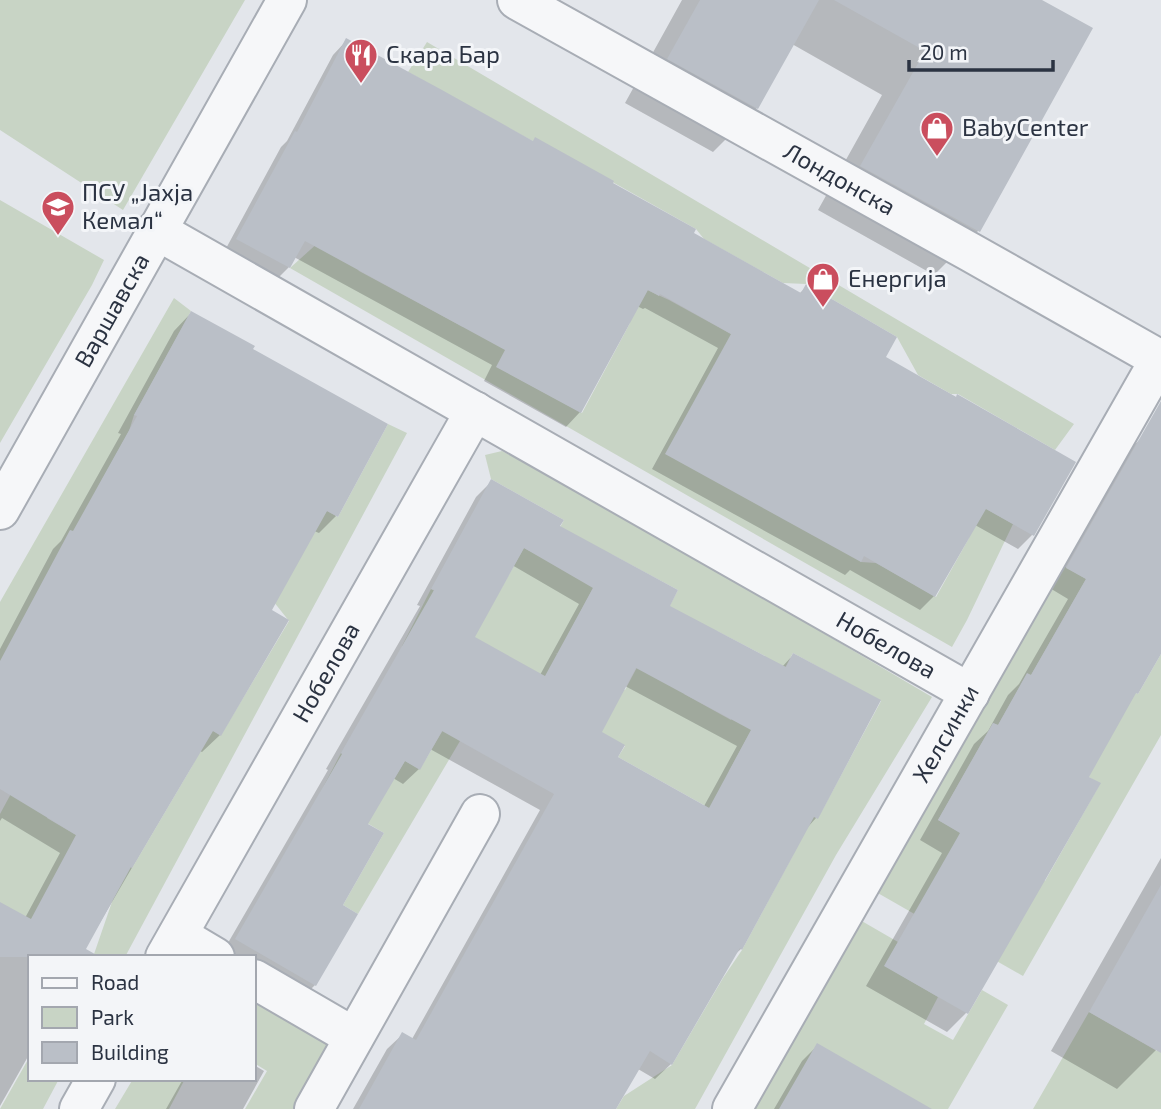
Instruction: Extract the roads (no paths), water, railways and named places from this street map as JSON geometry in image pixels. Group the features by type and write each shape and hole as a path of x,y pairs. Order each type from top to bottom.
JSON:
{"street":[{"name":"Варшавска","path":"0,510 287,0"},
{"name":"Лондонска","path":"517,0 1160,360"},
{"name":"Нобелова","path":"156,230 970,692"},
{"name":"Хелсинки","path":"732,1109 1160,360"},
{"name":"Нобелова","path":"207,955 171,946 475,411"},
{"path":"314,1109 480,814"},
{"path":"256,980 354,1037"},
{"path":"79,1109 95,1081"}],"place":[{"name":"Скара Бар","path":"361,85"},
{"name":"BabyCenter","path":"937,158"},
{"name":"ПСУ „Јахја Кемал“","path":"58,237"},
{"name":"Енергија","path":"823,309"}]}
